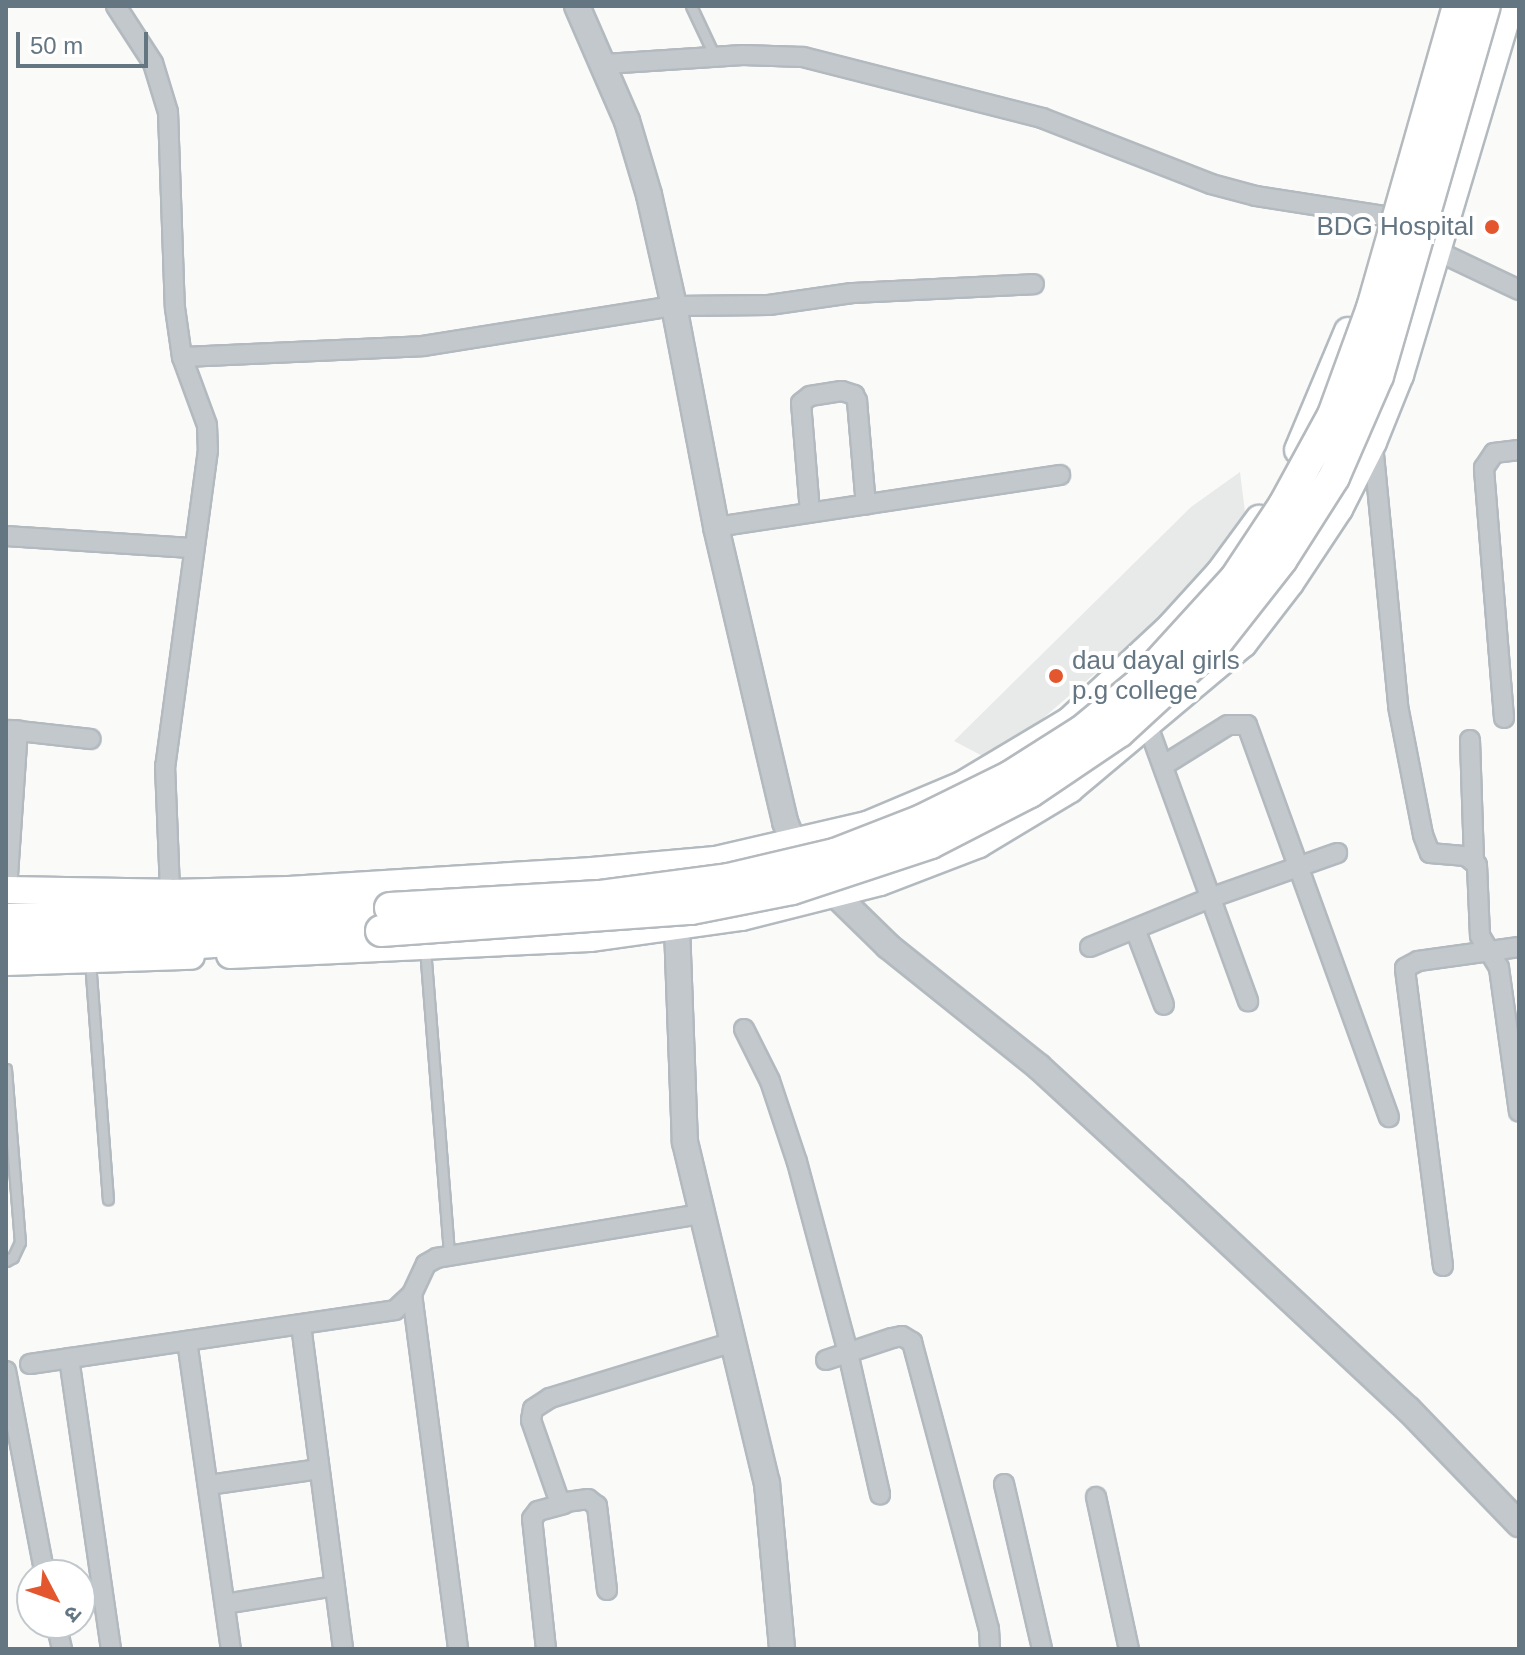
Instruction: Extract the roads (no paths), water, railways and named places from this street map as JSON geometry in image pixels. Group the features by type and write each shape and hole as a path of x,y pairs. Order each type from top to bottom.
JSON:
{"main road":[{"path":"6,890 170,893 289,890 716,860 867,825 962,785 1069,721 1170,627 1220,572 1271,502 1312,423 1358,308 1445,6"},
{"path":"6,940 199,943 728,879 835,854 922,820 1011,776 1082,731 1139,684 1235,579 1284,505 1333,415 1372,308 1458,6"},
{"path":"6,919 386,920 691,909 792,889 931,843 1030,792 1119,732 1217,642 1282,559 1334,477 1378,376 1485,6"},
{"path":"6,962 425,948 590,938 677,927 834,896 979,844 1070,789 1243,644 1290,583 1339,509 1373,442 1400,375 1510,6"}],"street":[{"path":"116,6 153,63 168,112 175,308 182,357 207,425 208,450 165,766 170,893"},
{"path":"577,6 605,64 627,121 649,195 674,306 716,527 792,844 802,862 888,946 1050,1077 1408,1409 1519,1524"},
{"path":"605,64 715,57 803,57 1042,118 1211,184 1256,196 1384,216"},
{"path":"1437,251 1519,290"},
{"path":"182,357 423,346 674,306 769,305 866,292 1034,284"},
{"path":"810,512 801,403 810,396 842,391 854,395 857,401 866,505"},
{"path":"1373,442 1398,706 1425,845 1430,853 1439,856 1474,859"},
{"path":"1504,718 1484,468 1494,453 1519,450"},
{"path":"716,527 1060,475"},
{"path":"6,536 194,548"},
{"path":"1164,765 1228,725 1247,725 1389,1117"},
{"path":"1148,726 1248,1001"},
{"path":"6,890 12,730 90,739"},
{"path":"1470,740 1480,936 1499,968 1519,1112"},
{"path":"1090,947 1210,898 1337,853"},
{"path":"677,927 682,1115 701,1214 770,1503 782,1649"},
{"path":"1135,929 1164,1005"},
{"path":"1443,1266 1405,968 1418,961 1519,947"},
{"path":"744,1029 770,1081 797,1162 848,1353 880,1494"},
{"path":"30,1364 395,1310 412,1294 426,1264 449,1256 701,1214"},
{"path":"412,1294 458,1649"},
{"path":"301,1325 343,1649"},
{"path":"826,1360 902,1336 912,1342 989,1629 990,1649"},
{"path":"187,1341 231,1649"},
{"path":"564,1504 558,1498 531,1420 533,1409 540,1402 733,1342"},
{"path":"69,1358 111,1649"},
{"path":"6,1371 42,1559"},
{"path":"208,1485 319,1469"},
{"path":"1004,1484 1042,1649"},
{"path":"1096,1497 1129,1649"},
{"path":"546,1649 532,1519 538,1511 588,1499 595,1502 607,1590"},
{"path":"225,1604 335,1586"}],"lane":[{"path":"691,6 715,57"},
{"path":"425,948 449,1256"},
{"path":"90,958 108,1199"},
{"path":"6,1069 20,1242 13,1257 6,1261"}],"place":[{"name":"BDG Hospital","path":"1492,227"},
{"name":"dau dayal girls p.g college","path":"1056,676"}]}
